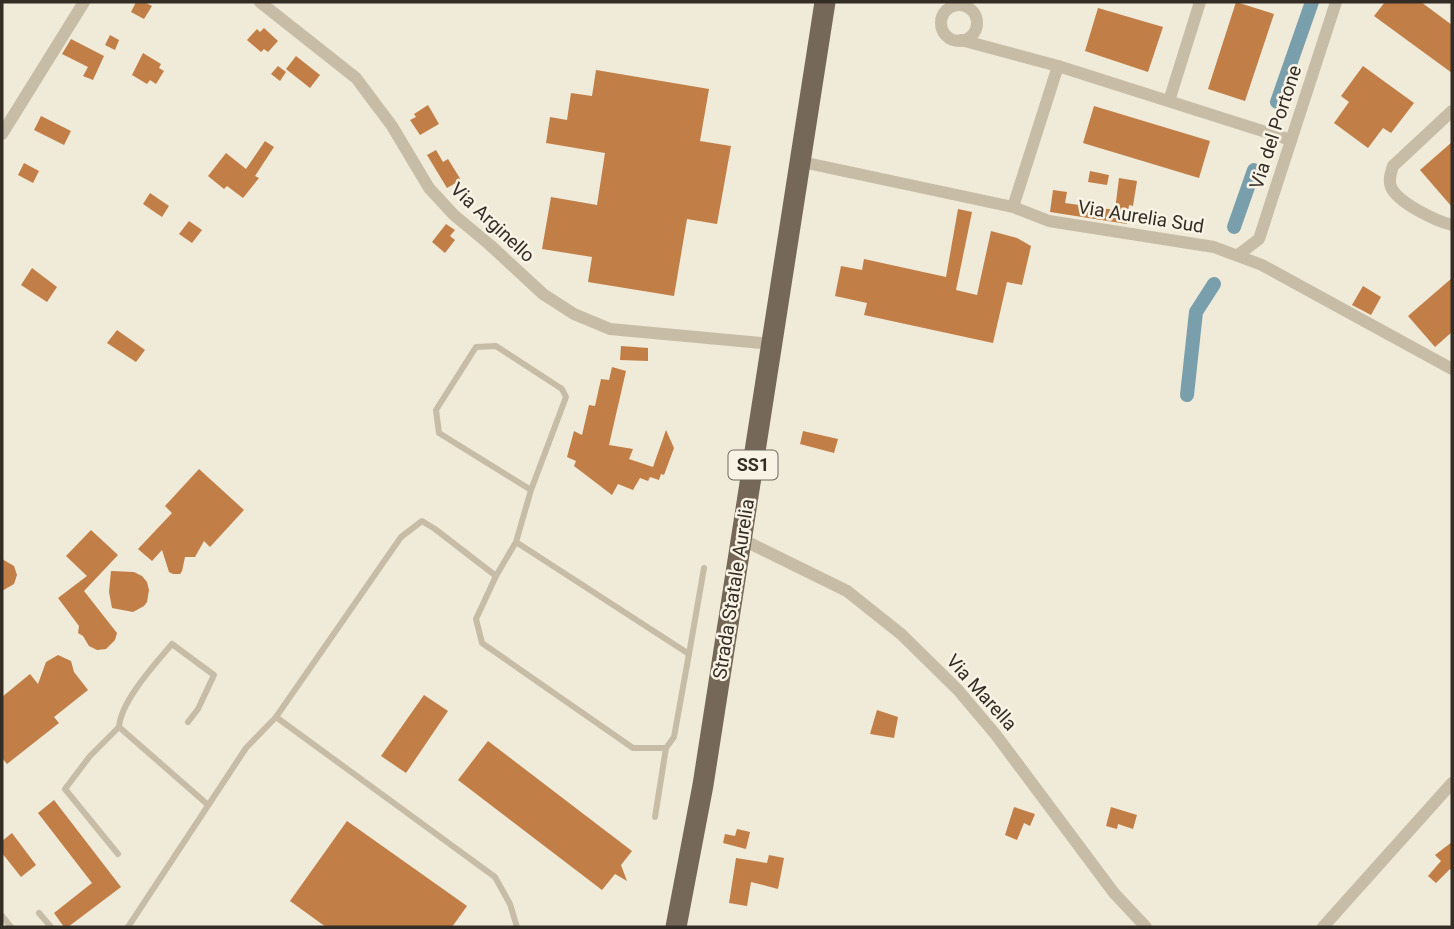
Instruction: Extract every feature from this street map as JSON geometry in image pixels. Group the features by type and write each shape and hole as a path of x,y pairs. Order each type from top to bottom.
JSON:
{"main road":[{"name":"Strada Statale Aurelia","path":"676,927 704,785 825,2"}],"street":[{"path":"2,134 84,2"},
{"name":"Via Arginello","path":"260,2 356,78 393,126 429,188 454,215 544,294 574,314 610,329 773,344"},
{"path":"1169,101 1200,2"},
{"name":"Via del Portone","path":"1238,255 1259,239 1336,2"},
{"path":"961,40 1058,66 1291,140"},
{"path":"1013,207 1058,66"},
{"path":"1452,111 1393,166 1389,177 1392,189 1402,202 1452,225"},
{"name":"Via Aurelia Sud","path":"802,162 1013,207 1049,221 1214,247 1262,265 1452,369"},
{"name":"Via Marella","path":"741,539 847,591 901,634 958,690 996,735 1114,893 1146,927"},
{"path":"1323,927 1452,783"}],"lane":[{"path":"531,490 439,433 436,410 476,347 496,345 562,390 566,397 531,490 516,542 476,619 482,643 633,748 666,748"},
{"path":"128,927 246,748 276,717 401,537 422,522 436,528 496,576"},
{"path":"516,542 689,654"},
{"path":"655,817 666,748 674,737 704,568"},
{"path":"118,854 65,789 90,756 119,727 120,716 148,673 172,644 214,675 198,709 188,722"},
{"path":"276,717 495,877 510,904 517,927"},
{"path":"119,727 207,804"},
{"path":"39,913 51,927"},
{"path":"2,916 10,927"}],"building":[{"path":"136,2 152,6 144,19 131,12"},
{"path":"1236,2 1274,14 1245,101 1208,89"},
{"path":"1385,2 1421,2 1452,25 1452,73 1374,16"},
{"path":"1098,8 1163,27 1148,72 1085,51"},
{"path":"264,28 278,41 268,52 264,49 261,52 247,40 257,29 260,32"},
{"path":"110,35 119,40 115,50 105,45"},
{"path":"71,39 104,56 93,80 83,76 88,67 62,54"},
{"path":"143,53 161,64 159,68 164,71 156,84 150,80 147,84 132,75"},
{"path":"296,56 320,75 310,88 286,69"},
{"path":"278,66 286,72 280,81 271,74"},
{"path":"1363,66 1414,103 1391,133 1383,128 1368,148 1334,123 1349,102 1341,96"},
{"path":"596,70 709,89 700,141 731,146 717,224 687,219 674,296 588,282 592,257 542,249 551,197 597,205 605,153 546,143 550,117 567,120 571,93 592,96"},
{"path":"428,105 439,124 420,135 410,120"},
{"path":"1094,106 1210,141 1199,178 1083,143"},
{"path":"41,116 71,131 64,145 34,130"},
{"path":"265,141 274,147 255,176 259,178 243,198 227,186 224,189 208,176 226,153 246,169"},
{"path":"1452,142 1452,207 1420,170"},
{"path":"436,150 443,162 448,159 461,180 447,188 427,155"},
{"path":"24,163 39,171 33,183 18,175"},
{"path":"1090,171 1109,175 1107,185 1088,182"},
{"path":"1119,178 1137,181 1133,206 1129,205 1127,224 1050,212 1053,190 1067,192 1065,203 1115,210"},
{"path":"150,193 169,206 162,217 143,204"},
{"path":"958,209 972,212 956,290 977,295 991,231 1017,238 1031,246 1022,285 1007,282 993,343 864,315 867,303 835,296 841,266 862,270 864,259 946,277"},
{"path":"189,221 202,230 192,243 179,234"},
{"path":"446,224 455,230 450,236 455,240 445,253 432,242"},
{"path":"32,268 57,287 47,302 21,285"},
{"path":"1452,278 1452,332 1435,347 1408,316"},
{"path":"1363,286 1381,297 1371,315 1352,305"},
{"path":"117,330 145,350 136,362 107,343"},
{"path":"621,346 648,348 648,361 620,360"},
{"path":"612,367 626,371 609,445 633,449 629,459 653,467 666,430 674,448 664,475 661,474 659,480 650,477 648,481 640,478 633,490 618,484 612,495 574,466 576,461 567,457 574,431 582,435 589,405 595,406 601,379 609,380"},
{"path":"803,431 838,439 834,453 800,444"},
{"path":"199,469 244,510 210,547 204,541 195,557 185,557 180,574 173,574 169,572 162,550 152,561 138,549 172,513 165,506"},
{"path":"91,530 118,555 84,591 117,633 115,640 106,649 97,650 89,646 78,633 79,626 58,598 87,576 66,556"},
{"path":"2,559 14,566 17,575 14,584 2,591"},
{"path":"111,571 134,572 142,576 149,590 144,606 133,612 112,608 109,592"},
{"path":"58,655 71,661 74,672 88,690 54,717 59,723 7,764 2,758 2,697 30,674 38,684 46,662"},
{"path":"424,695 448,711 406,773 381,756"},
{"path":"877,710 898,717 894,738 870,734"},
{"path":"488,741 632,851 621,865 627,881 615,874 602,890 458,780"},
{"path":"54,800 121,887 68,927 64,927 54,913 92,883 38,813"},
{"path":"1014,807 1035,814 1030,826 1024,823 1017,840 1005,835"},
{"path":"1111,807 1137,815 1133,829 1118,824 1117,829 1106,826"},
{"path":"347,821 467,906 452,927 326,927 290,901"},
{"path":"737,829 750,832 746,849 723,843 725,834 735,836"},
{"path":"12,833 36,865 21,877 2,853 2,841"},
{"path":"1452,842 1452,871 1450,869 1436,883 1428,876 1441,861 1435,855"},
{"path":"769,855 784,858 778,889 751,882 747,906 729,903 736,858 767,863"}],"waterway":[{"path":"1277,102 1312,2"},
{"path":"1234,227 1254,170"},
{"path":"1187,395 1196,312 1214,284"}]}
